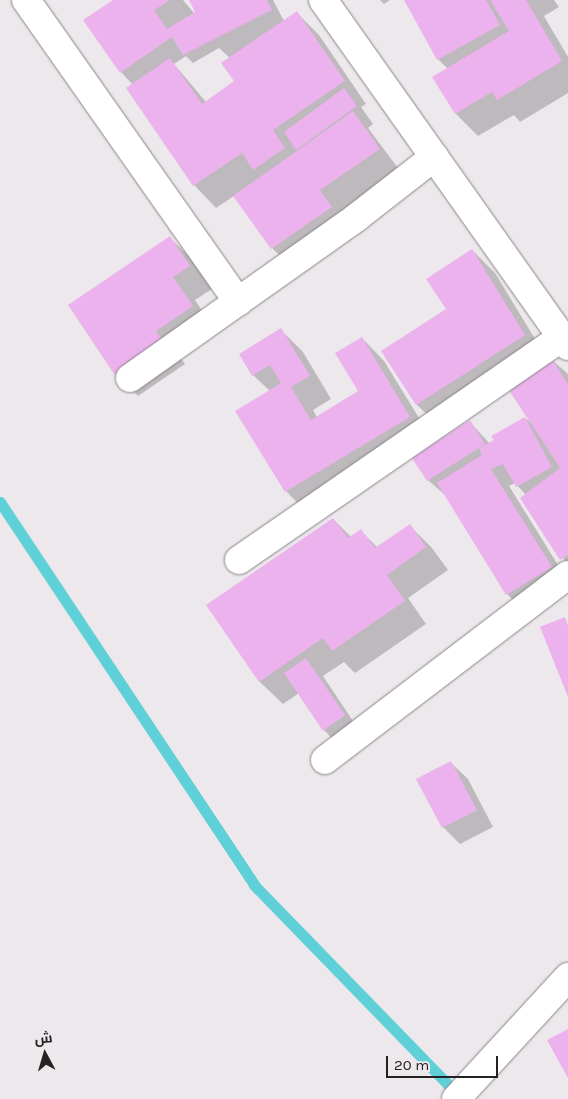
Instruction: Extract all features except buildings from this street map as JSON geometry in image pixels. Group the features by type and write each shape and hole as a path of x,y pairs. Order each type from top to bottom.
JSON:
{"street":[{"path":"239,560 565,342 323,0"},
{"path":"35,3 238,302"},
{"path":"130,378 357,217 434,156"},
{"path":"325,760 568,575"},
{"path":"456,1099 517,1029 568,977"}],"waterway":[{"path":"0,502 254,885 459,1096"}]}
